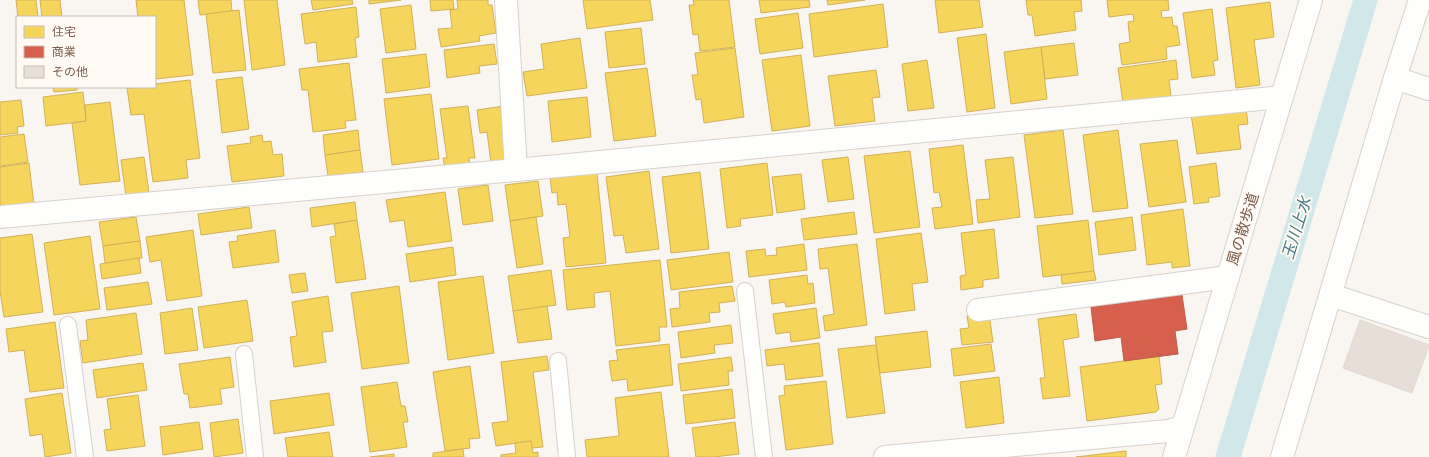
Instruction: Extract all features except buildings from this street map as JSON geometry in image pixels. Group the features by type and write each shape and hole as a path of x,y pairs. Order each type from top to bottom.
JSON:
{"street":[{"path":"506,0 516,170"},
{"name":"風の散歩道","path":"1174,457 1311,0"},
{"path":"1282,457 1395,78 1420,0"},
{"path":"1395,78 1429,89"},
{"path":"0,217 516,170 1282,97"},
{"path":"978,310 1228,277"},
{"path":"1331,295 1429,327"},
{"path":"885,457 1168,431 1182,427"}],"lane":[{"path":"745,291 764,457"},
{"path":"68,325 85,457"},
{"path":"244,354 255,457"},
{"path":"558,361 567,457"}],"water":[{"name":"玉川上水","path":"1353,0 1378,0 1241,457 1215,457"}]}
